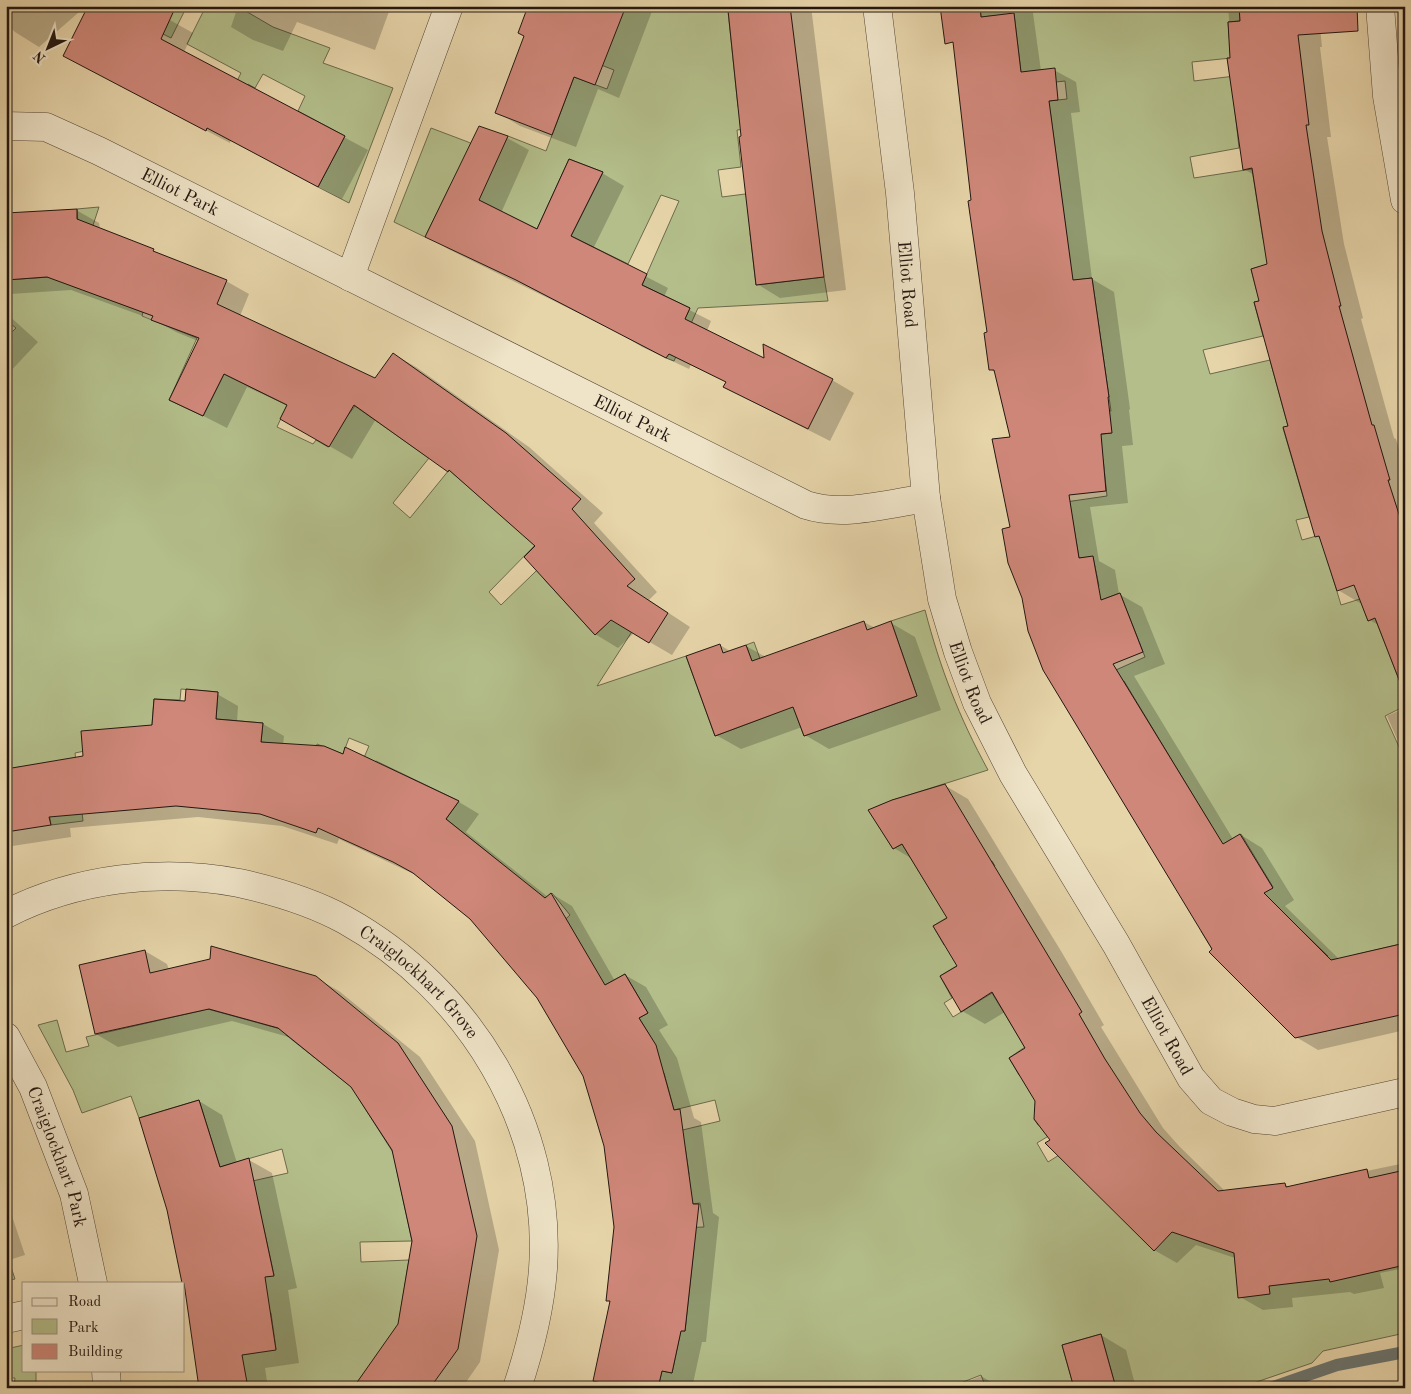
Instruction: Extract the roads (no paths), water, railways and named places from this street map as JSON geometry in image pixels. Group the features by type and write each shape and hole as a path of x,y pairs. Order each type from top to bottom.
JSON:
{"street":[{"path":"350,277 448,6"},
{"name":"Elliot Road","path":"877,6 900,193 926,498 942,599 958,652 977,703 1013,774 1116,944 1191,1078 1211,1100 1232,1112 1254,1119 1275,1121 1405,1092"},
{"path":"1380,6 1387,96 1405,200"},
{"name":"Elliot Park","path":"6,126 46,127 99,151 806,505 820,510 843,511 926,498"},
{"name":"Craiglockhart Grove","path":"6,914 56,894 97,883 139,877 181,876 223,880 265,889 305,902 351,924 380,941 414,967 444,996 471,1029 513,1102 528,1142 540,1208 543,1268 537,1318 530,1351 517,1388"},
{"name":"Craiglockhart Park","path":"6,1037 33,1087 74,1194 92,1282"},
{"path":"6,1319 22,1315"},
{"path":"106,1372 107,1388"}],"waterway":[{"path":"1270,1388 1337,1365 1405,1352"}]}
